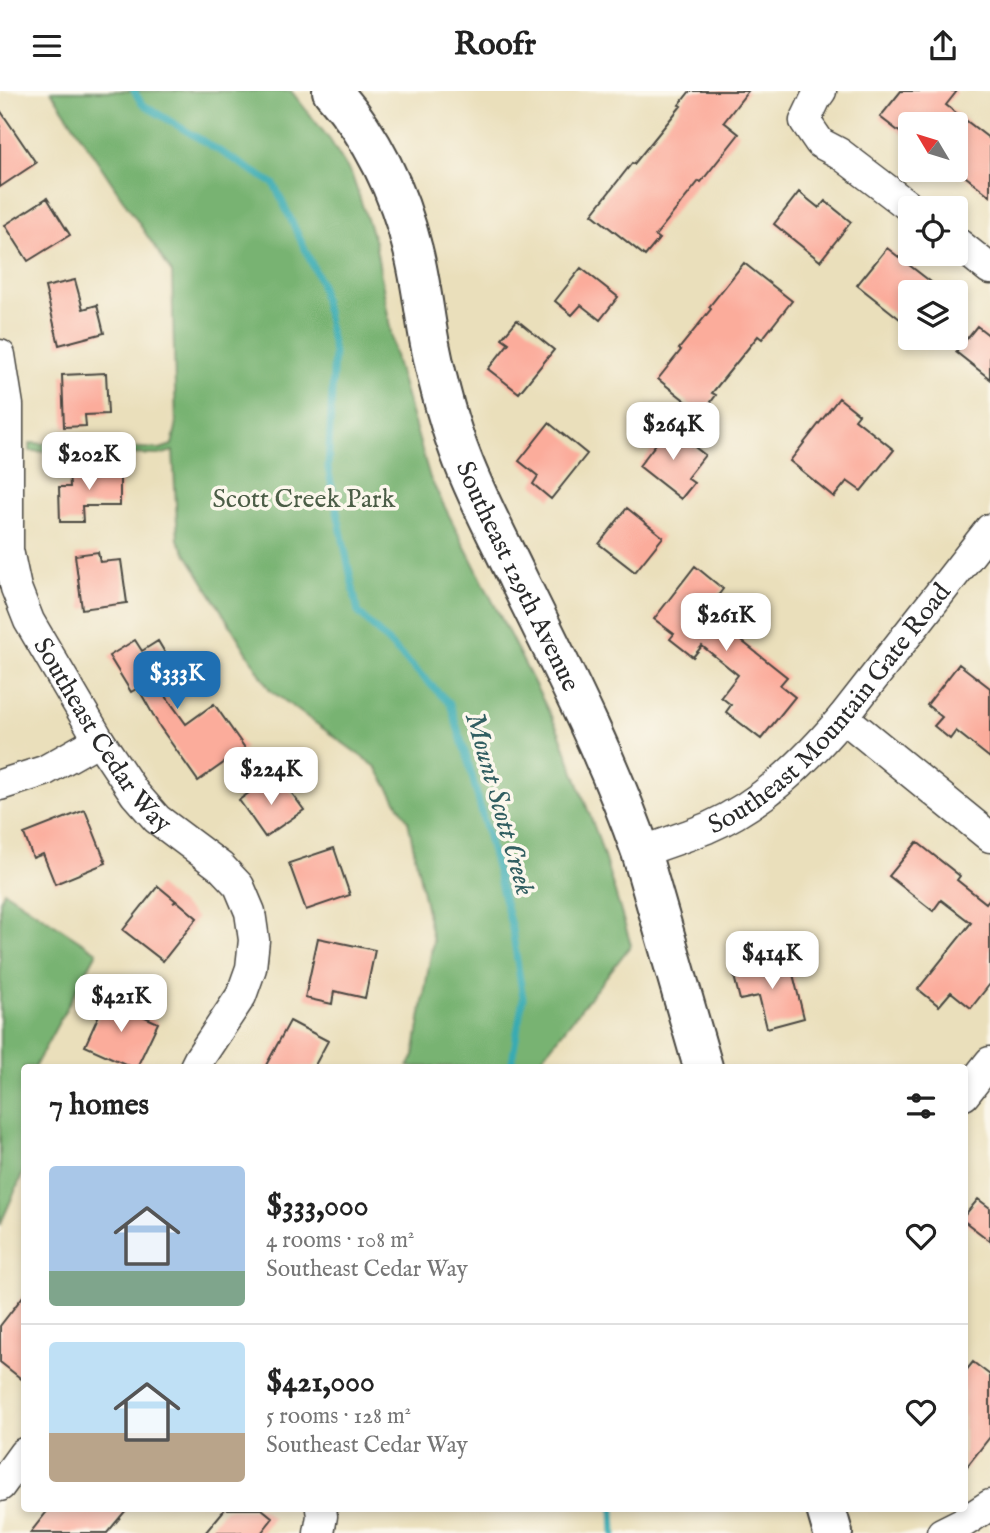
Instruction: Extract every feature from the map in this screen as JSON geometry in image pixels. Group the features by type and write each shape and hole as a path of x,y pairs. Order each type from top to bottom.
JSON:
{"main road":[{"name":"Southeast 129th Avenue","path":"332,91 358,123 372,146 400,207 414,252 435,370 457,446 488,518 607,764 641,852 702,1064"},
{"path":"827,1512 833,1533"}],"street":[{"path":"821,91 805,121 820,143 839,153 898,198"},
{"path":"968,252 990,269"},
{"name":"Southeast Cedar Way","path":"0,355 8,405 8,550 16,588 29,621 99,740 135,794 158,819 221,867 239,886 250,912 254,940 251,968 241,996 197,1064"},
{"name":"Southeast Mountain Gate Road","path":"641,852 708,828 749,806 792,772 843,717 990,529"},
{"path":"843,717 990,837"},
{"path":"0,785 44,771 99,740"},
{"path":"968,1090 990,1062"},
{"path":"0,1486 21,1457"},
{"path":"942,1533 990,1505"},
{"path":"319,1533 321,1512"}],"green space":[{"name":"Scott Creek Park","path":"51,91 291,91 330,140 352,176 375,242 396,361 430,478 559,732 598,837 631,945 537,1064 410,1064 414,1056 433,941 408,821 376,767 270,690 178,540 173,451 159,455 30,451 30,443 160,449 172,445 176,427 172,273"},
{"path":"4,891 97,952 37,1064 21,1064 21,1178 0,1225 0,901"}],"building":[{"path":"690,91 748,91 724,122 739,134 655,236 659,239 645,256 592,214 681,106 679,105"},
{"path":"901,91 957,91 946,105 955,112 898,112 898,131 880,117"},
{"path":"0,110 36,163 0,187"},
{"path":"968,122 990,139 990,196 968,179"},
{"path":"799,192 819,208 825,201 851,222 820,261 774,224"},
{"path":"47,198 70,235 28,261 5,225"},
{"path":"887,248 898,256 898,266 910,266 928,280 898,280 898,317 857,285"},
{"path":"744,263 792,301 762,339 758,336 712,393 716,395 702,414 658,379"},
{"path":"581,268 618,297 600,320 581,305 572,315 555,301"},
{"path":"75,280 83,309 97,305 104,333 59,345 45,287"},
{"path":"517,320 554,350 519,393 488,369 509,343 502,338"},
{"path":"977,326 990,336 990,379 956,352 968,350 968,337"},
{"path":"106,373 108,414 85,415 86,426 64,427 62,375"},
{"path":"839,398 859,414 855,419 894,450 861,491 847,481 834,497 790,461"},
{"path":"549,423 587,454 551,499 533,484 538,476 519,461"},
{"path":"669,427 705,455 687,478 694,483 681,499 639,466"},
{"path":"120,468 120,506 82,506 83,522 60,522 59,487 70,487 69,469"},
{"path":"627,508 663,537 635,572 599,544"},
{"path":"98,552 100,562 121,560 127,603 82,609 75,555"},
{"path":"695,566 723,589 714,601 728,612 719,623 787,677 780,685 795,697 761,739 726,712 731,705 721,697 738,675 702,646 693,657 670,639 674,634 654,619"},
{"path":"135,640 142,651 158,641 179,676 160,688 186,724 214,704 245,748 198,781 160,727 138,688 131,692 109,656"},
{"path":"959,664 990,688 990,758 956,731 950,739 934,726 942,717 927,705"},
{"path":"283,781 304,810 265,837 239,800 263,783 269,791"},
{"path":"85,810 106,863 55,884 43,854 33,858 24,834"},
{"path":"917,842 960,876 957,880 986,903 990,898 990,984 971,1008 951,992 939,1006 918,989 971,923 941,900 933,911 889,876"},
{"path":"334,848 350,895 306,910 289,863"},
{"path":"158,886 176,901 173,903 177,901 197,918 163,961 123,930"},
{"path":"318,938 375,950 365,998 334,991 332,1004 305,998"},
{"path":"789,958 804,1018 767,1028 759,996 740,1000 733,972"},
{"path":"106,999 158,1023 138,1064 125,1064 85,1046"},
{"path":"290,1021 328,1041 316,1064 267,1064"},
{"path":"978,1199 990,1208 990,1241 968,1224 968,1211"},
{"path":"21,1299 21,1379 0,1362 0,1326"},
{"path":"973,1362 990,1375 990,1437 968,1465 968,1368"},
{"path":"47,1512 124,1512 107,1533 30,1533"},
{"path":"222,1512 266,1512 273,1518 261,1533 205,1533"}],"waterway":[{"name":"Mount Scott Creek","path":"134,91 142,104 274,184 320,281 334,353 328,468 358,612 450,704 470,768 512,929 523,998 512,1064"},
{"name":"Mount Scott Creek","path":"613,1512 614,1533"}]}
